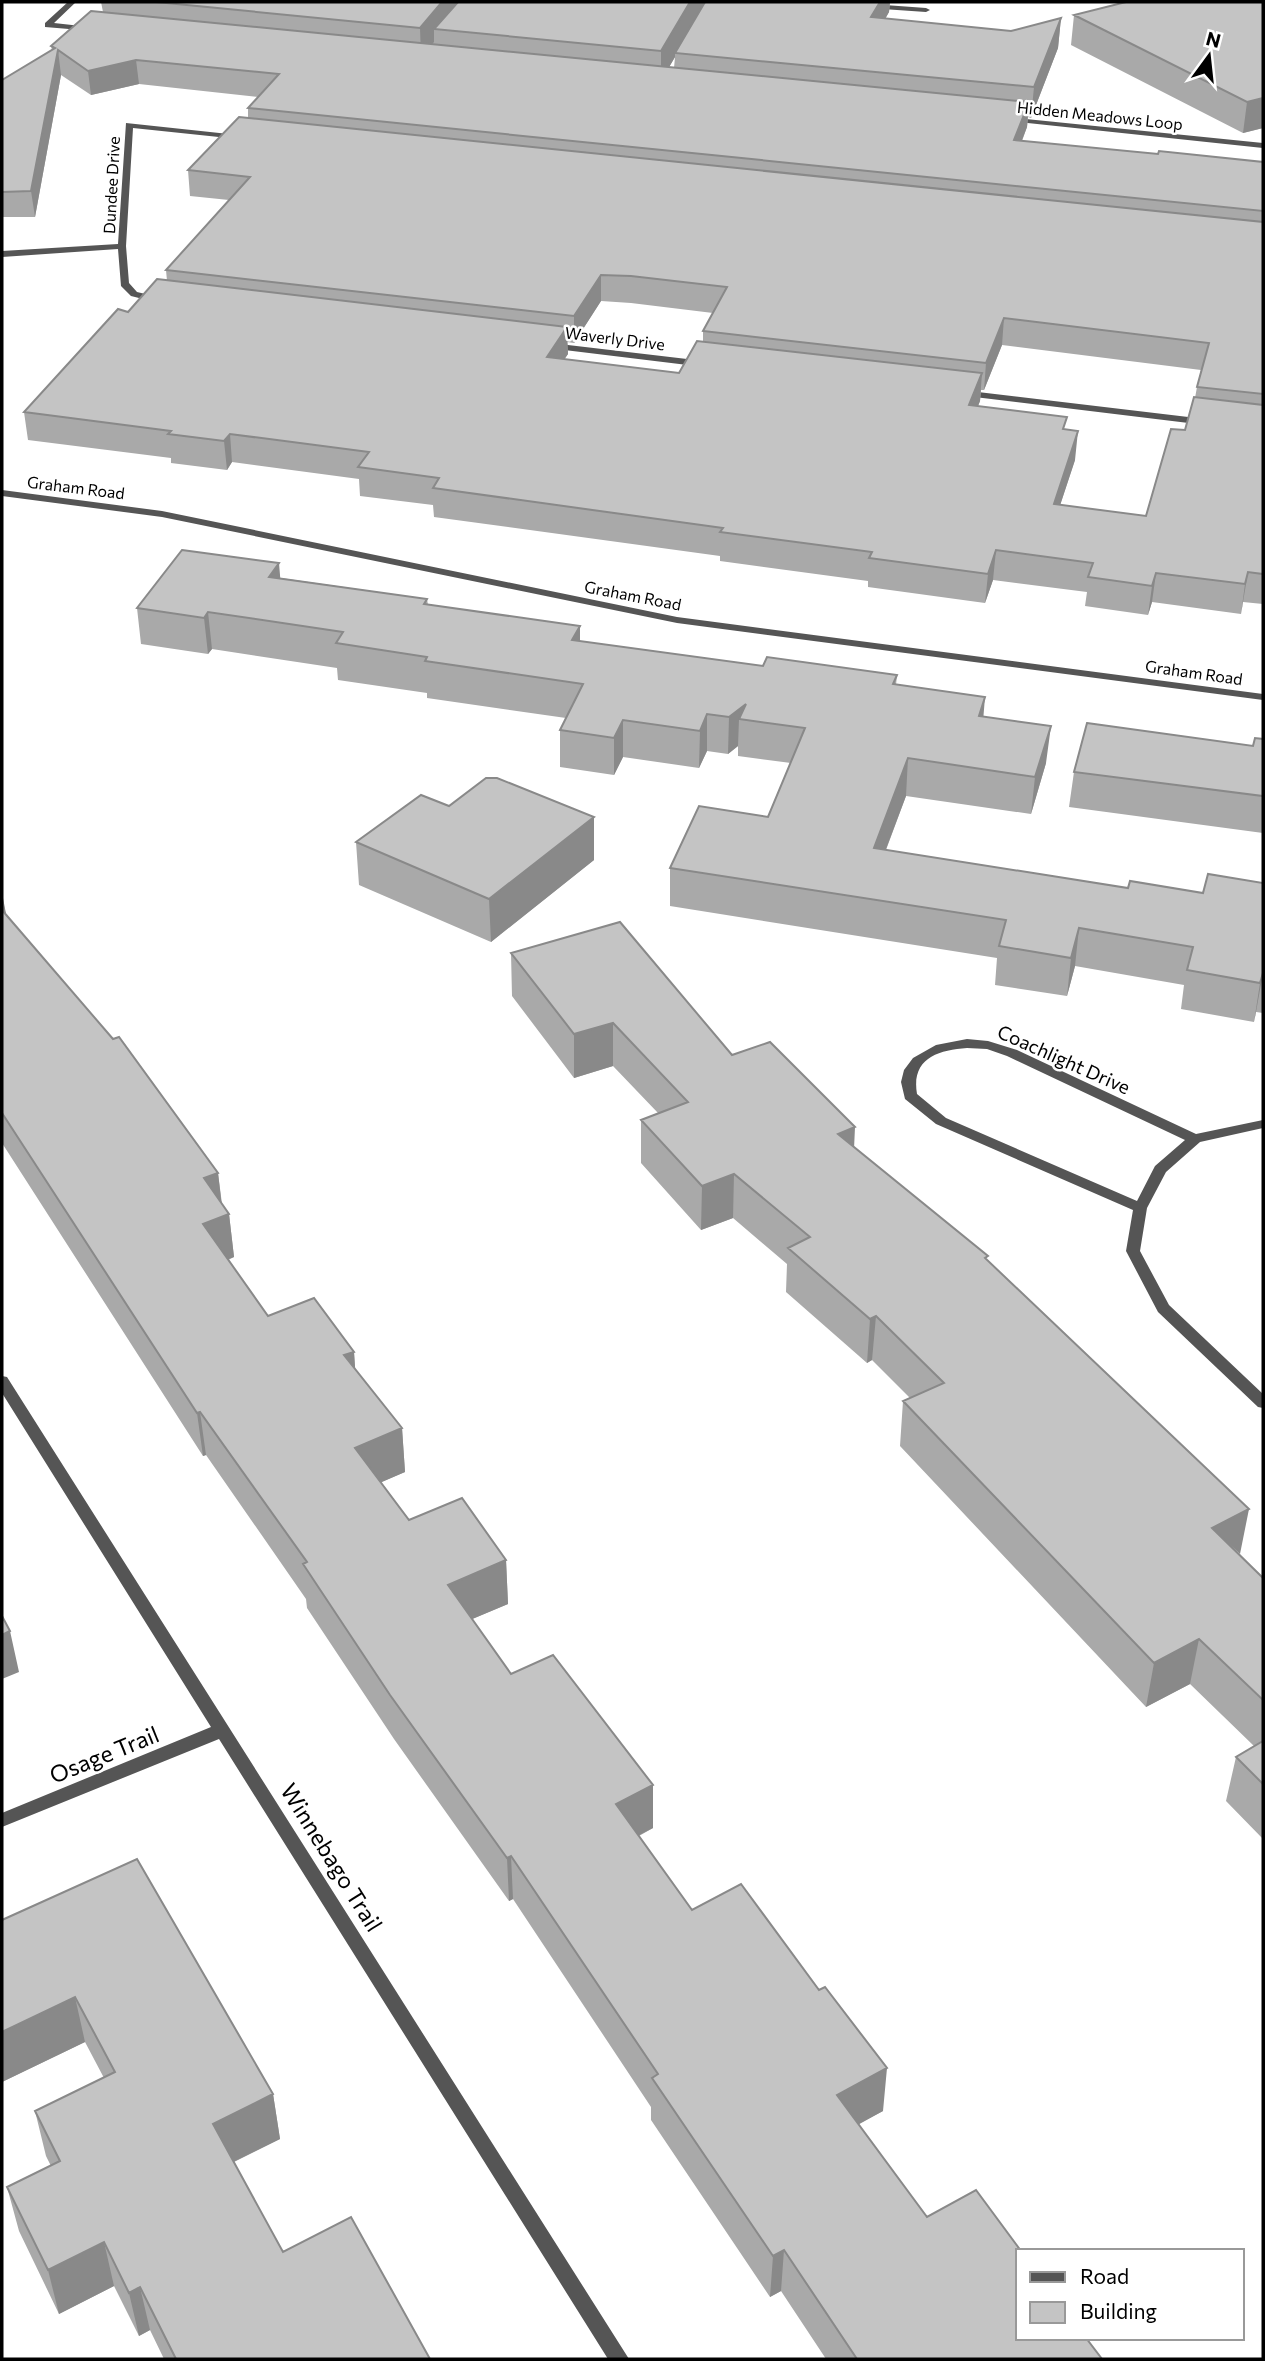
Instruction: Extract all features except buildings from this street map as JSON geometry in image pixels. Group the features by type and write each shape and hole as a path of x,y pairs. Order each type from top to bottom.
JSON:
{"street":[{"path":"72,2 48,25 102,30"},
{"path":"863,5 926,10"},
{"name":"Hidden Meadows Loop","path":"1001,119 1263,146"},
{"name":"Dundee Drive","path":"122,246 129,125 253,138"},
{"path":"2,254 122,246 124,284 134,294 166,302"},
{"name":"Waverly Drive","path":"541,345 722,366"},
{"path":"944,391 1222,424"},
{"name":"Graham Road","path":"2,493 162,514 677,620 1263,697"},
{"name":"Coachlight Drive","path":"1140,1208 941,1121 910,1096 907,1076 918,1059 930,1051 961,1043 982,1044 1012,1053 1195,1139"},
{"path":"1263,1124 1195,1139 1160,1169 1140,1208 1133,1251 1163,1308 1263,1403"},
{"name":"Winnebago Trail","path":"2,1381 620,2359"},
{"name":"Osage Trail","path":"2,1820 223,1730"}]}
